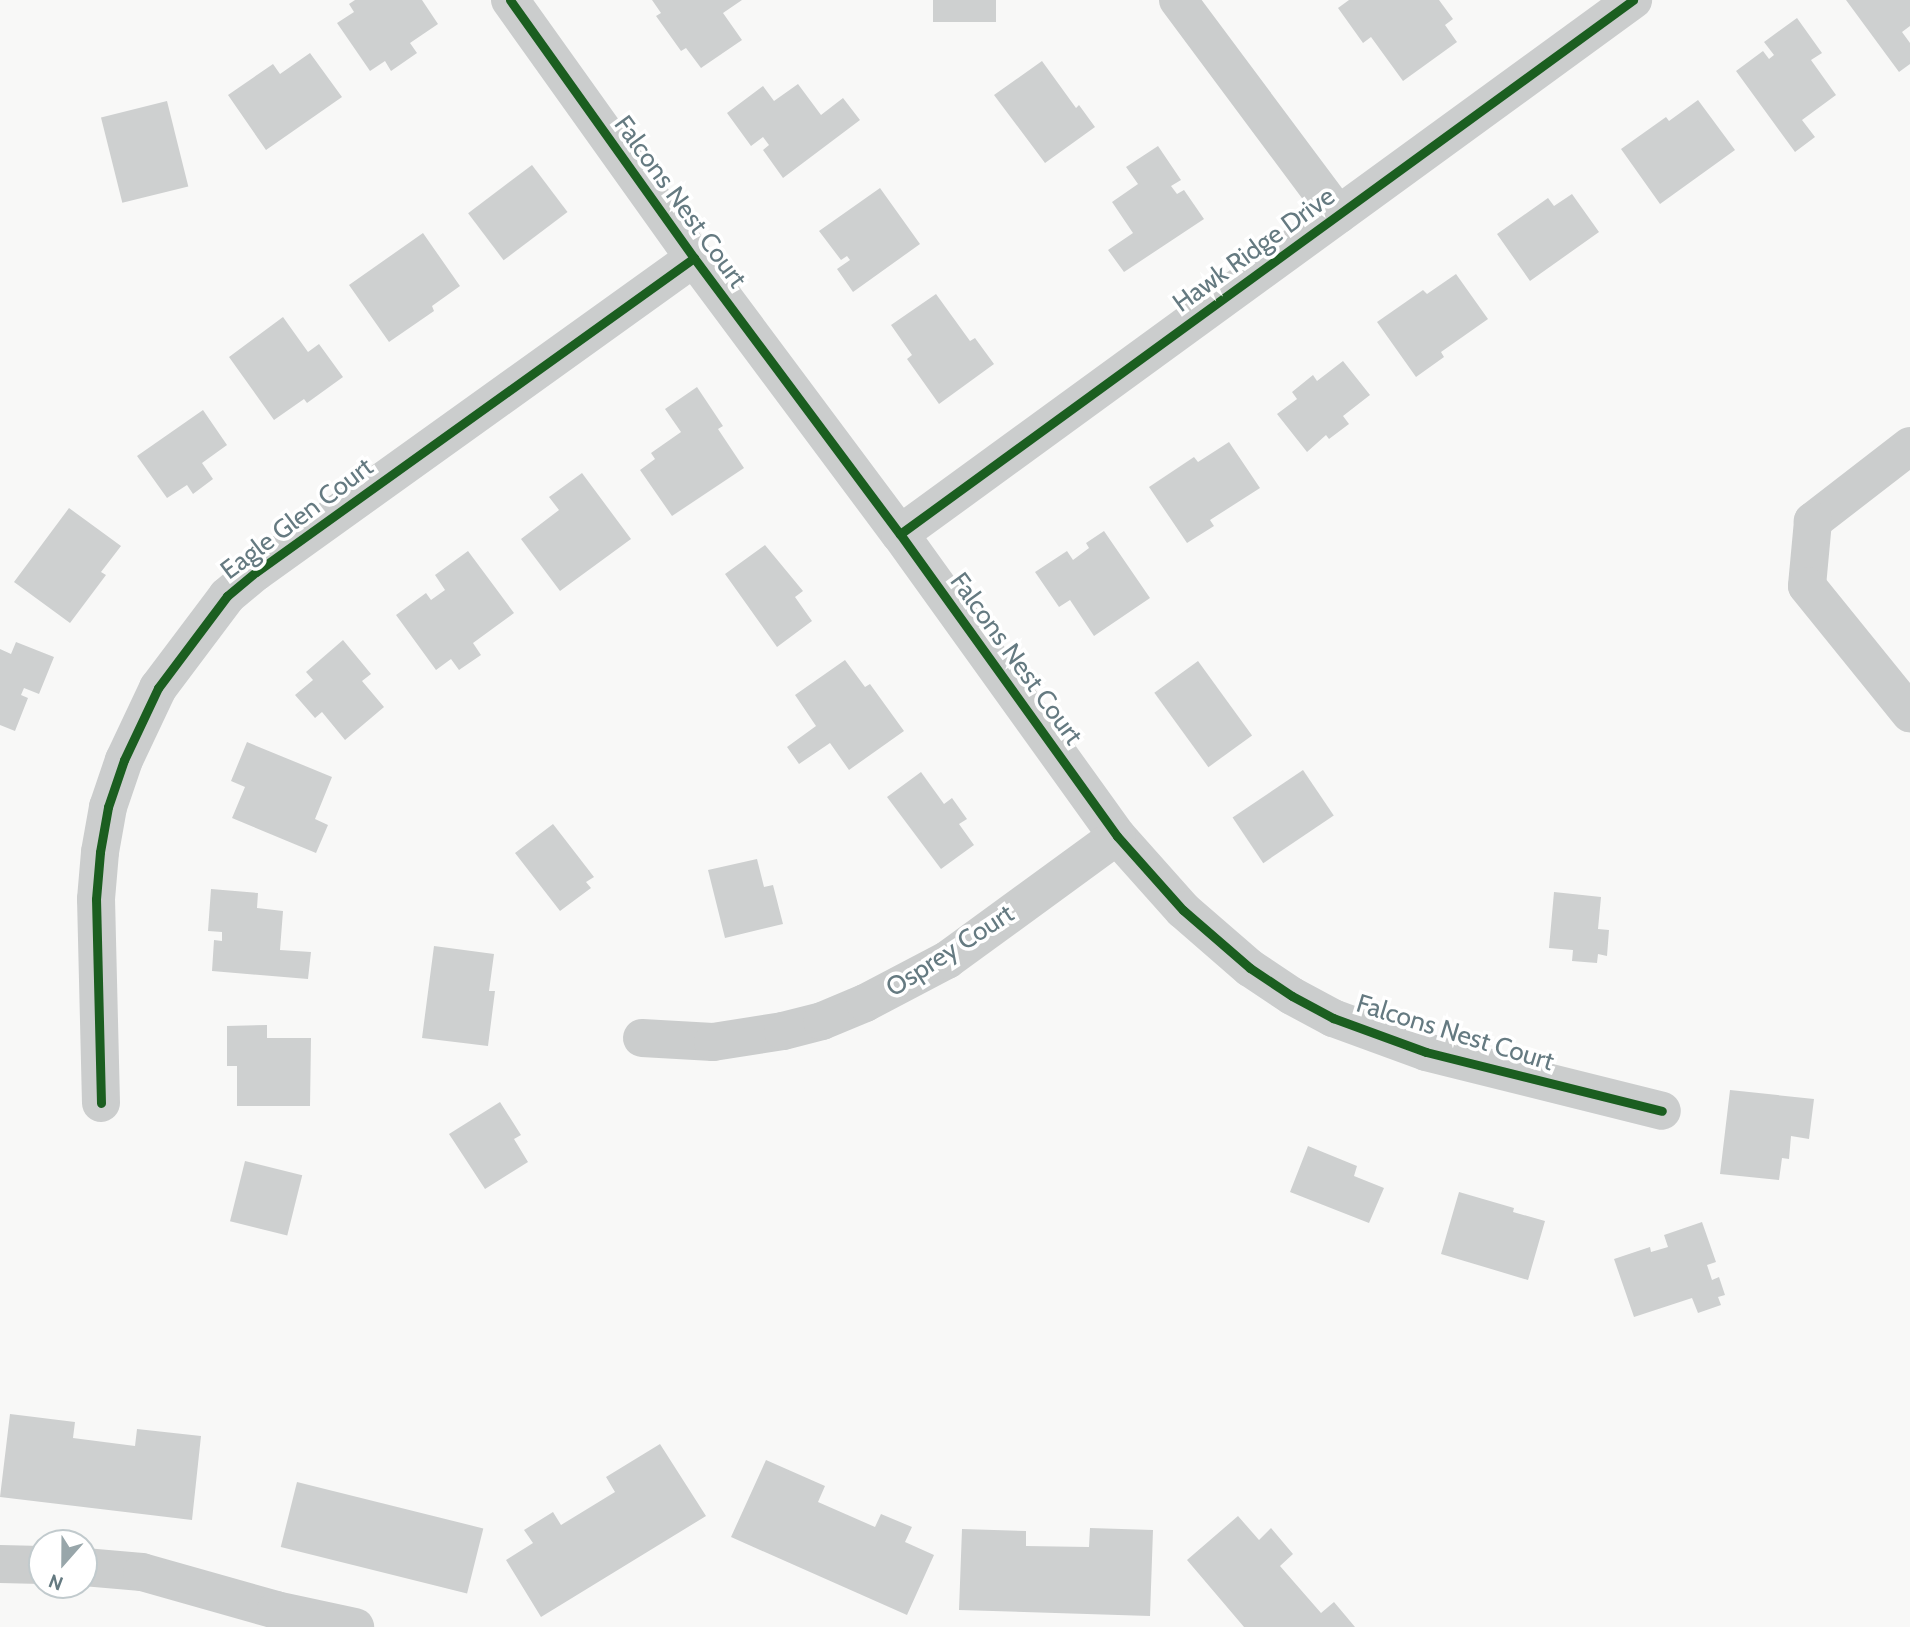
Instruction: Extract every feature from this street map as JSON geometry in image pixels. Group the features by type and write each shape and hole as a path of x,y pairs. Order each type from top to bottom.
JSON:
{"street":[{"name":"Falcons Nest Court","path":"510,0 694,258 900,534 1117,836 1183,911 1250,968 1332,1018 1426,1052 1662,1111"},
{"path":"1178,0 1338,215"},
{"name":"Hawk Ridge Drive","path":"900,534 1633,0"},
{"name":"Eagle Glen Court","path":"101,1103 96,899 100,852 108,807 124,760 158,688 219,605 256,572 694,258"},
{"path":"1910,446 1813,521 1807,586 1910,713"},
{"name":"Osprey Court","path":"642,1038 713,1042 783,1031 822,1021 866,1003 947,960 1117,836"},
{"path":"0,1564 28,1565"},
{"path":"98,1568 142,1572 274,1619 355,1627"}],"building":[{"path":"355,0 422,0 438,24 410,43 417,53 391,71 385,61 370,71 337,23 354,12 349,4"},
{"path":"652,0 742,0 723,13 742,40 701,68 686,48 681,51 656,16 661,13"},
{"path":"933,0 996,0 996,22 933,22"},
{"path":"1349,0 1439,0 1453,19 1445,25 1457,42 1403,81 1371,37 1363,43 1338,8"},
{"path":"1846,0 1910,0 1910,26 1902,32 1910,43 1910,64 1899,72"},
{"path":"1797,18 1822,53 1811,60 1836,95 1802,120 1815,137 1795,152 1736,71 1763,51 1769,59 1774,55 1764,42"},
{"path":"310,53 342,97 266,150 228,95 273,64 280,74"},
{"path":"1042,61 1076,108 1079,105 1095,127 1045,163 994,95"},
{"path":"798,84 821,115 843,98 860,120 783,178 763,150 769,145 763,137 751,146 727,113 763,86 774,101"},
{"path":"1698,100 1735,150 1660,204 1621,149 1666,117 1669,121"},
{"path":"167,101 188,186 122,203 101,117"},
{"path":"1158,146 1181,180 1171,186 1177,194 1184,190 1204,219 1124,272 1108,250 1133,233 1112,202 1138,184 1126,167"},
{"path":"532,165 568,212 504,260 468,213"},
{"path":"880,188 920,244 853,292 837,269 850,260 847,256 841,260 819,231"},
{"path":"1572,194 1599,232 1530,281 1497,234 1548,198 1554,206"},
{"path":"423,233 460,286 432,306 434,311 389,342 349,285"},
{"path":"1456,274 1488,319 1441,352 1444,357 1416,377 1377,322 1423,290 1427,294"},
{"path":"936,294 970,341 975,338 994,364 939,404 907,359 912,355 891,325"},
{"path":"283,317 308,352 319,344 343,377 307,403 304,399 274,420 229,357"},
{"path":"1343,361 1370,395 1343,416 1349,424 1329,439 1326,435 1307,452 1277,414 1297,399 1292,392 1313,375 1317,381"},
{"path":"697,387 723,426 718,429 744,468 672,516 640,470 655,459 651,453 681,432 665,409"},
{"path":"203,410 227,445 202,463 213,479 193,494 187,485 167,498 137,456"},
{"path":"1229,442 1260,488 1210,520 1214,526 1187,543 1149,487 1194,457 1198,462"},
{"path":"582,473 631,539 560,591 521,539 559,510 549,497"},
{"path":"69,508 121,546 101,572 106,575 70,623 14,582"},
{"path":"1104,531 1150,598 1094,636 1070,600 1059,607 1035,572 1067,551 1073,560 1089,548 1086,543"},
{"path":"765,545 803,591 795,597 812,621 777,647 725,574"},
{"path":"468,551 514,613 473,643 481,655 459,670 451,659 436,670 396,615 426,593 431,600 445,590 435,575"},
{"path":"343,640 371,674 362,681 384,707 345,740 322,712 315,718 295,695 313,680 306,672"},
{"path":"16,642 54,657 39,694 24,688 21,695 28,698 15,731 0,725 0,649 11,654"},
{"path":"845,660 865,687 870,684 904,731 849,770 830,743 799,764 787,747 816,726 795,695"},
{"path":"1198,661 1252,735 1208,767 1154,693"},
{"path":"247,742 332,777 315,819 328,825 316,853 232,818 245,787 231,781"},
{"path":"1303,770 1334,816 1263,863 1233,818"},
{"path":"921,772 944,804 952,798 967,819 959,824 974,845 941,869 887,797"},
{"path":"553,824 594,877 586,882 591,888 560,911 515,853"},
{"path":"757,859 764,887 773,885 783,924 725,938 708,870"},
{"path":"211,889 258,893 257,908 283,911 280,950 311,952 308,979 212,971 214,940 222,941 222,932 208,931"},
{"path":"1554,892 1601,897 1598,929 1609,930 1607,956 1598,954 1597,963 1572,961 1573,950 1549,948"},
{"path":"434,946 494,954 489,991 495,991 488,1046 422,1038"},
{"path":"267,1025 267,1038 311,1038 310,1106 237,1106 237,1066 227,1066 227,1026"},
{"path":"1730,1090 1814,1099 1809,1139 1791,1136 1789,1159 1782,1158 1779,1180 1720,1174"},
{"path":"500,1102 521,1135 514,1139 528,1162 485,1189 449,1134"},
{"path":"1308,1146 1357,1166 1354,1176 1384,1188 1369,1223 1290,1192"},
{"path":"245,1161 302,1175 287,1235 230,1221"},
{"path":"1459,1192 1514,1208 1513,1212 1545,1221 1528,1280 1441,1254"},
{"path":"1702,1222 1716,1262 1707,1265 1712,1280 1719,1277 1725,1295 1718,1297 1721,1305 1698,1313 1692,1298 1634,1317 1614,1259 1650,1247 1651,1252 1668,1247 1664,1235"},
{"path":"10,1414 75,1422 73,1438 135,1446 137,1429 201,1436 192,1520 0,1497"},
{"path":"660,1444 706,1516 541,1617 506,1560 533,1543 524,1530 553,1512 561,1525 615,1492 606,1477"},
{"path":"766,1460 825,1486 818,1502 875,1527 881,1514 912,1527 905,1542 934,1555 907,1615 731,1537"},
{"path":"297,1482 483,1528 467,1593 281,1547"},
{"path":"1238,1516 1259,1540 1271,1528 1293,1554 1280,1566 1321,1613 1334,1602 1355,1627 1244,1627 1187,1560"},
{"path":"1090,1528 1153,1530 1150,1616 959,1610 962,1529 1026,1531 1026,1546 1089,1547"}],"cycle path":[{"path":"510,0 694,258 900,534 1117,836 1183,910 1250,968 1292,996 1333,1018 1426,1052 1662,1111"},
{"path":"900,534 1633,0"},
{"path":"101,1103 96,899 100,852 108,807 124,760 158,688 227,596 256,572 694,258"}]}
